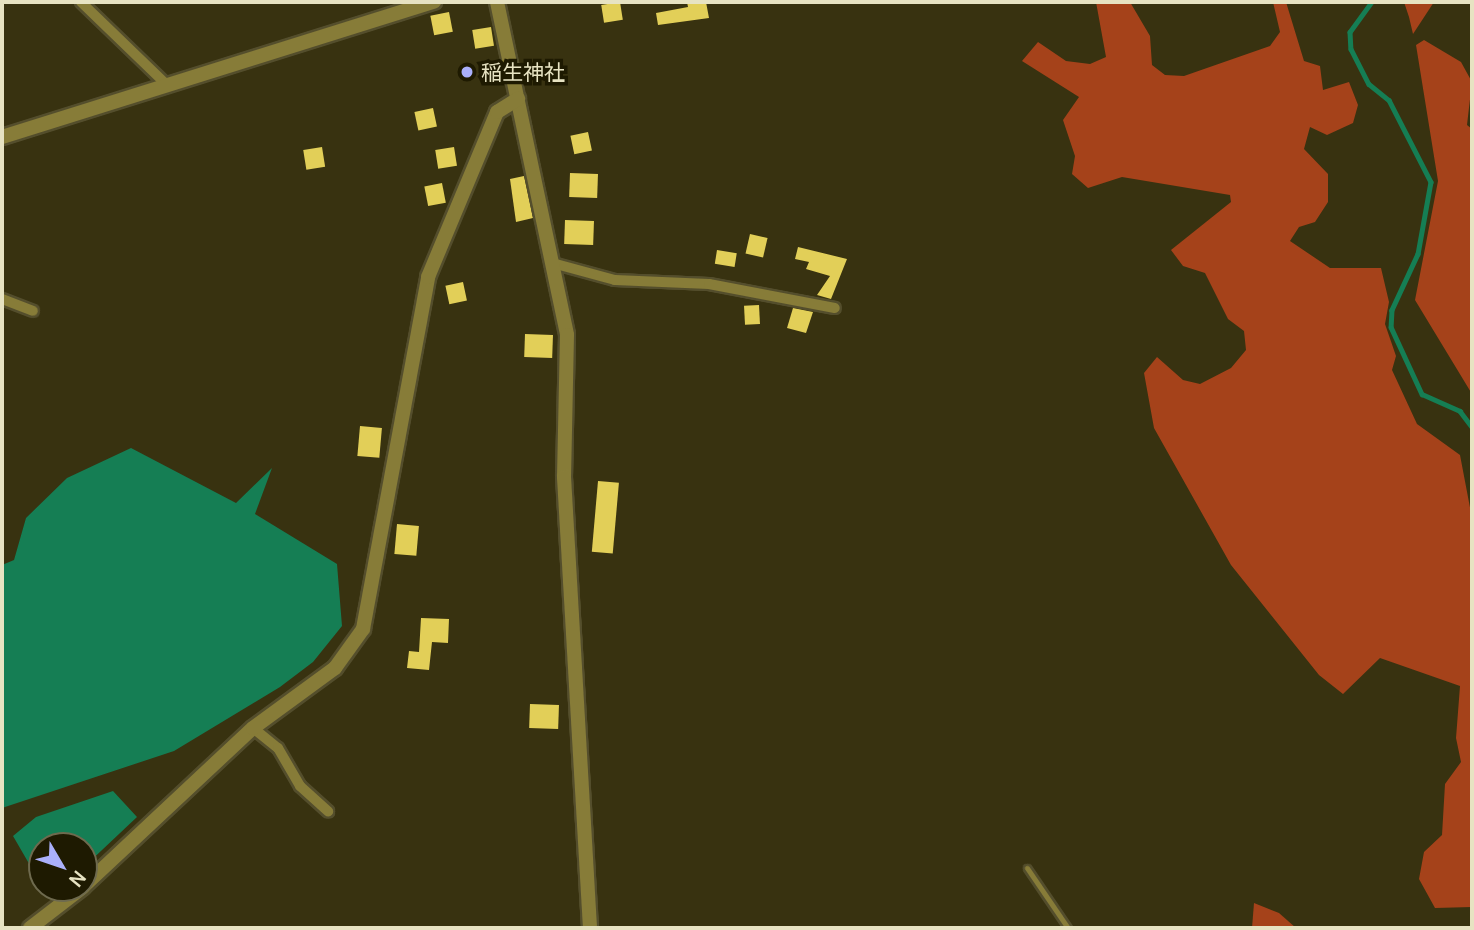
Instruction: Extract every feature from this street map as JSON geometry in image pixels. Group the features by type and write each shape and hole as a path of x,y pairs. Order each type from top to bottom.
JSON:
{"street":[{"path":"81,2 165,83"},
{"path":"2,137 165,83 434,2"},
{"path":"497,2 556,264 567,335 564,477 590,928"},
{"path":"98,873 253,728 335,668 363,629 428,278 497,112 518,99"},
{"path":"556,264 615,280 709,284 835,308"},
{"path":"2,299 33,311"},
{"path":"253,728 278,748 300,786 328,811"},
{"path":"30,928 64,902"}],"lane":[{"path":"1027,868 1068,928"}],"shaded area":[{"path":"1096,2 1130,2 1150,36 1152,65 1165,75 1184,76 1270,46 1280,32 1273,2 1286,2 1304,61 1320,66 1323,90 1349,82 1358,105 1353,123 1327,135 1310,127 1304,149 1328,174 1328,202 1315,222 1299,227 1290,241 1330,268 1381,268 1389,302 1385,324 1396,356 1392,370 1417,424 1460,455 1472,518 1472,907 1435,908 1419,879 1424,852 1442,835 1445,784 1461,762 1456,738 1460,686 1380,658 1343,694 1319,675 1231,565 1154,428 1144,373 1157,357 1183,380 1200,384 1231,368 1246,350 1244,331 1228,319 1205,273 1183,266 1171,250 1231,202 1230,195 1122,177 1088,188 1072,174 1075,156 1063,120 1079,97 1022,61 1038,42 1066,61 1090,64 1106,57"},
{"path":"1404,2 1434,2 1413,34 1409,17"},
{"path":"1424,40 1461,62 1472,82 1467,125 1472,129 1472,394 1415,300 1438,181 1416,45"},
{"path":"131,448 236,503 272,468 255,514 337,564 342,626 313,662 280,687 174,751 2,808 2,565 14,560 26,518 67,478"},
{"path":"113,791 137,817 98,854 98,832 28,832 28,862 13,836 36,817"},
{"path":"1254,903 1279,913 1296,928 1252,928"}],"building":[{"path":"620,2 623,20 604,23 601,5"},
{"path":"687,2 706,2 709,18 658,25 656,13 688,7"},
{"path":"449,12 453,32 434,35 430,16"},
{"path":"491,27 494,46 475,49 472,30"},
{"path":"433,108 437,127 418,131 414,112"},
{"path":"588,132 592,151 574,154 570,136"},
{"path":"322,147 325,167 306,170 303,150"},
{"path":"454,147 457,166 438,169 435,150"},
{"path":"570,173 598,174 597,198 569,197"},
{"path":"524,176 533,218 516,222 510,179"},
{"path":"442,183 446,203 428,206 424,186"},
{"path":"565,220 594,221 593,245 564,244"},
{"path":"750,234 768,238 763,258 746,253"},
{"path":"798,247 847,259 831,299 817,295 830,276 806,269 809,262 795,259"},
{"path":"717,250 737,253 735,267 715,264"},
{"path":"463,282 467,301 449,304 445,286"},
{"path":"759,305 760,324 745,325 744,306"},
{"path":"793,308 813,312 806,333 787,328"},
{"path":"525,334 553,335 552,358 524,357"},
{"path":"360,426 382,428 379,458 357,456"},
{"path":"598,481 619,483 613,554 592,552"},
{"path":"397,524 419,526 416,556 394,554"},
{"path":"421,618 449,619 448,643 432,642 429,670 407,668 409,651 419,652"},
{"path":"530,704 559,705 558,729 529,728"}],"waterway":[{"path":"1372,2 1350,32 1351,49 1369,84 1389,100 1431,182 1418,254 1392,310 1391,327 1422,394 1460,411 1472,427"}],"place":[{"name":"稲生神社","path":"467,72"}]}
